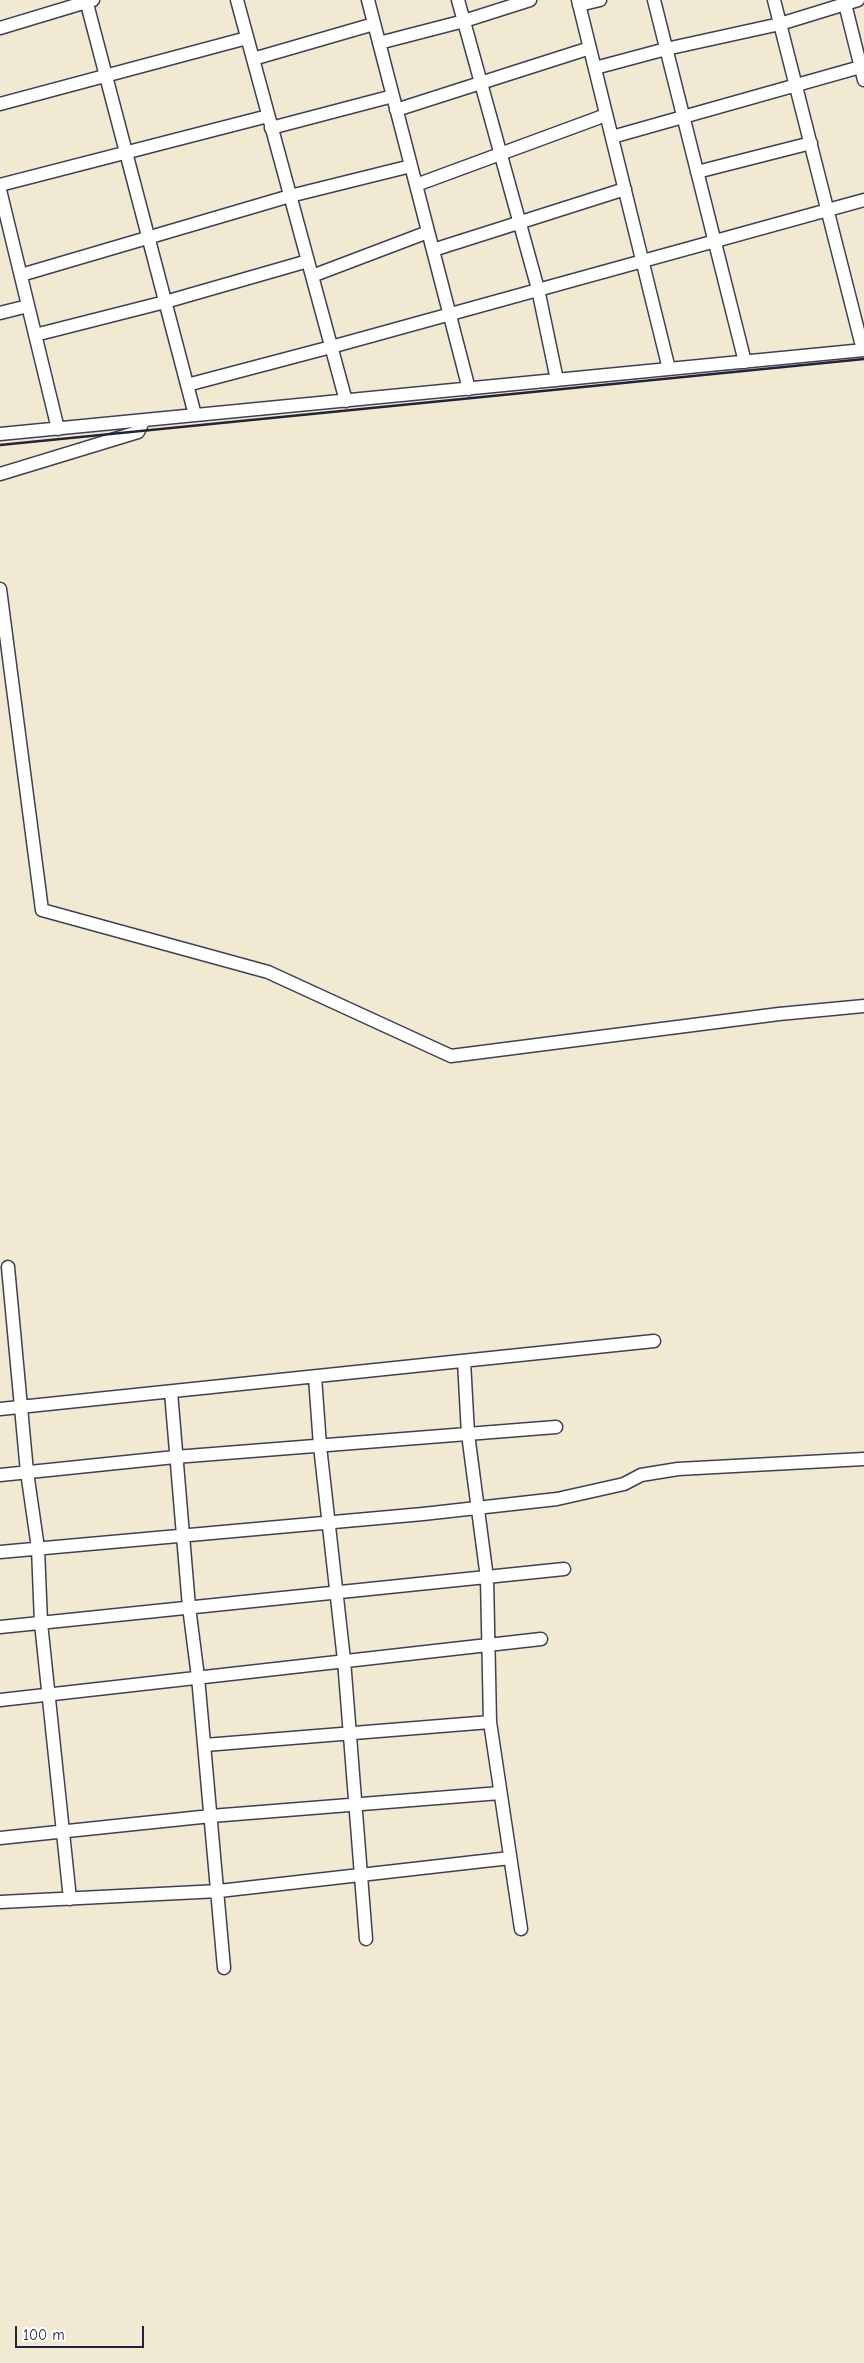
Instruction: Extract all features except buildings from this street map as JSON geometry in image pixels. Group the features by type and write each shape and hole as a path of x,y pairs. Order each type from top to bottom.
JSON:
{"street":[{"path":"368,0 469,389"},
{"path":"458,0 538,289 557,380"},
{"path":"379,43 464,21 530,0"},
{"path":"600,0 578,2 669,369"},
{"path":"654,0 745,362"},
{"path":"0,434 863,350 774,0"},
{"path":"595,68 666,49 780,24 845,2 858,0"},
{"path":"0,28 89,1 106,76 195,415"},
{"path":"240,1 247,38 346,401"},
{"path":"845,2 864,80"},
{"path":"253,59 374,24"},
{"path":"0,104 247,38"},
{"path":"396,110 590,48"},
{"path":"612,137 862,66"},
{"path":"0,185 126,154 393,96"},
{"path":"416,185 606,115"},
{"path":"697,172 811,143"},
{"path":"21,275 290,196 411,166"},
{"path":"433,250 625,189"},
{"path":"0,190 3,217 21,275 58,429"},
{"path":"187,385 864,200"},
{"path":"312,276 428,232"},
{"path":"36,335 165,302 308,261"},
{"path":"0,313 28,306"},
{"path":"0,474 138,432 144,420"},
{"path":"0,589 42,910 268,972 451,1056 779,1014 864,1006"},
{"path":"8,1267 27,1472 38,1548 41,1623 70,1899"},
{"path":"0,1409 654,1341"},
{"path":"464,1361 468,1434 487,1578 490,1722 521,1929"},
{"path":"315,1376 320,1446 344,1660 366,1940"},
{"path":"171,1392 189,1607 198,1677 219,1891 224,1968"},
{"path":"0,1475 176,1457 556,1427"},
{"path":"0,1552 329,1523 557,1499 624,1484 642,1475 678,1469 864,1460"},
{"path":"0,1627 564,1569"},
{"path":"0,1700 49,1696 344,1660 541,1639"},
{"path":"205,1746 490,1722"},
{"path":"0,1838 211,1816 500,1793"},
{"path":"0,1902 219,1891 510,1858"}],"railway":[{"path":"0,445 864,359"}]}
